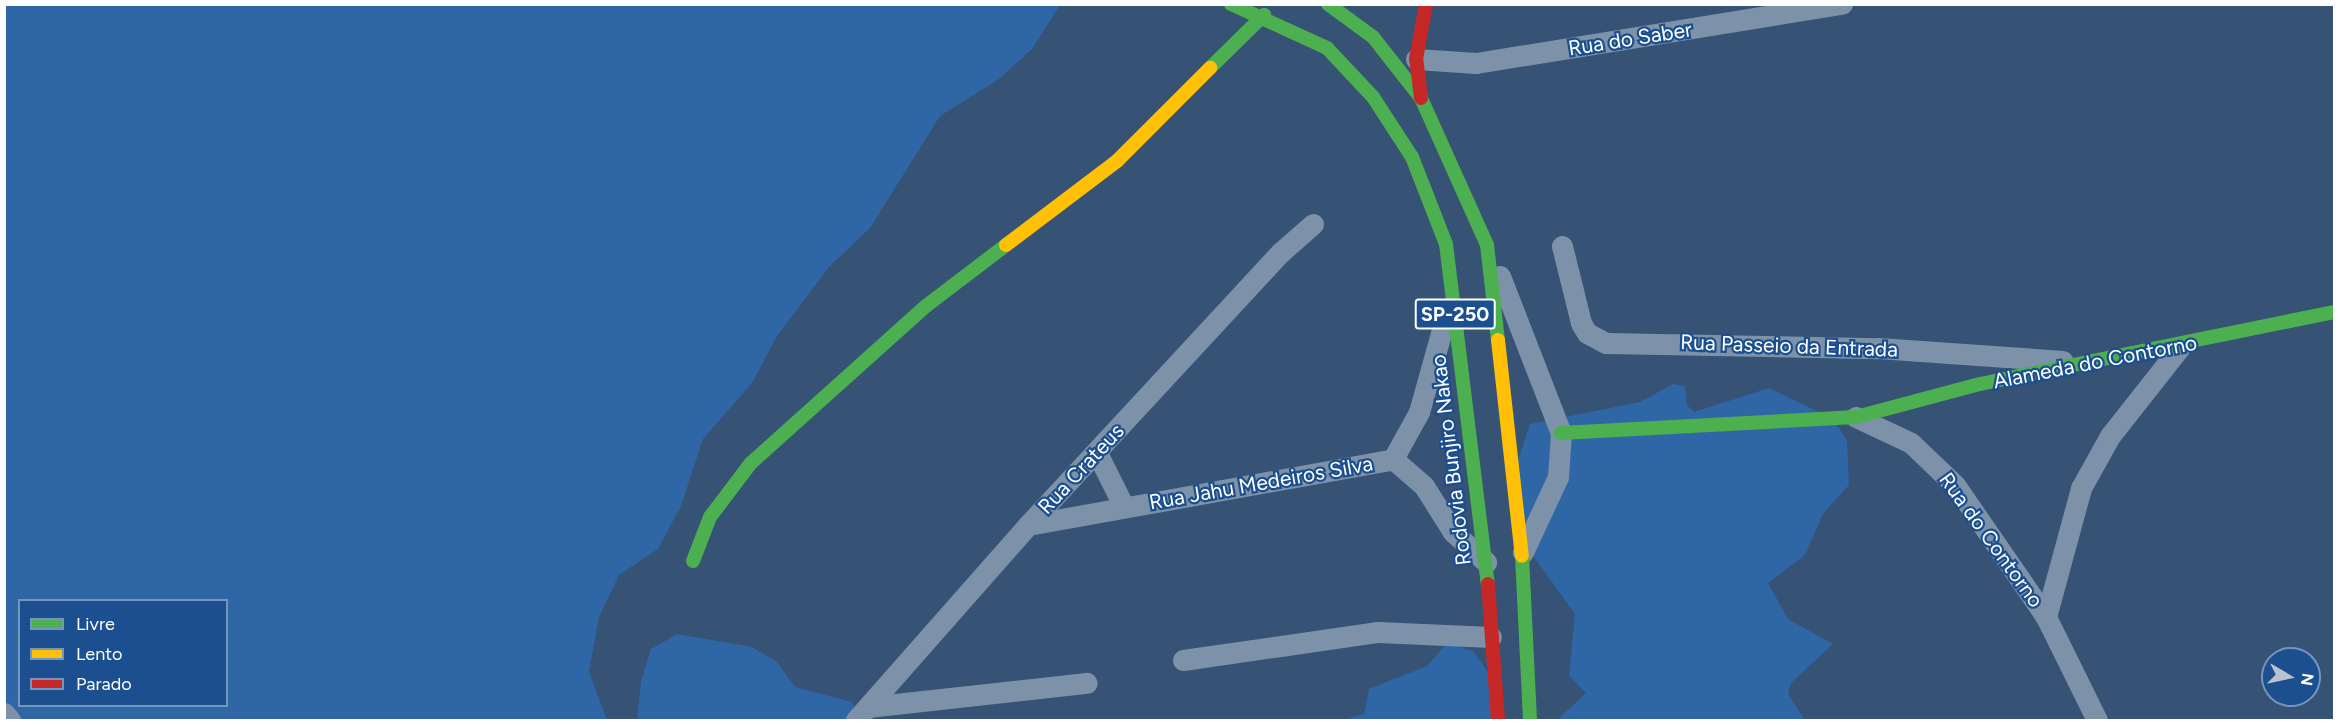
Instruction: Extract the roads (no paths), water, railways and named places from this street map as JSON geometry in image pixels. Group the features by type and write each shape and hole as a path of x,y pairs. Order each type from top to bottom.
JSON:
{"street":[{"name":"Rodovia Bunjiro Nakao","path":"1231,4 1264,15 1327,48 1373,97 1412,157 1446,244 1486,562 1498,720"},
{"name":"SP-250","path":"1328,4 1373,37 1421,98 1487,245 1522,555 1530,720"},
{"name":"Rua do Saber","path":"1416,59 1476,63 1842,4"},
{"path":"1421,98 1416,59 1424,7"},
{"path":"693,561 710,517 752,463 926,306 1118,161 1264,15"},
{"name":"Rua Crateus","path":"862,714 1028,525 1280,253 1313,224"},
{"path":"1393,459 1419,412 1439,353 1447,313 1446,244"},
{"path":"1487,245 1561,433 1558,477 1522,555"},
{"name":"Rua Passeio da Entrada","path":"1562,246 1581,323 1587,333 1606,344 1890,348 2084,363"},
{"name":"Alameda do Contorno","path":"1561,433 1856,417 2084,363 2180,347 2334,312"},
{"name":"Rua do Contorno","path":"2046,617 2080,488 2110,436 2180,347"},
{"name":"Rua do Contorno","path":"1856,417 1911,443 1934,463 2005,553 2046,617"},
{"path":"1097,453 1124,507"},
{"name":"Rua Jahu Medeiros Silva","path":"1028,525 1393,459 1424,486 1453,532 1486,562"},
{"path":"2046,617 2097,720"},
{"path":"1183,660 1378,633 1491,637"},
{"path":"862,714 1087,683"},
{"path":"4,713 10,720"}]}
